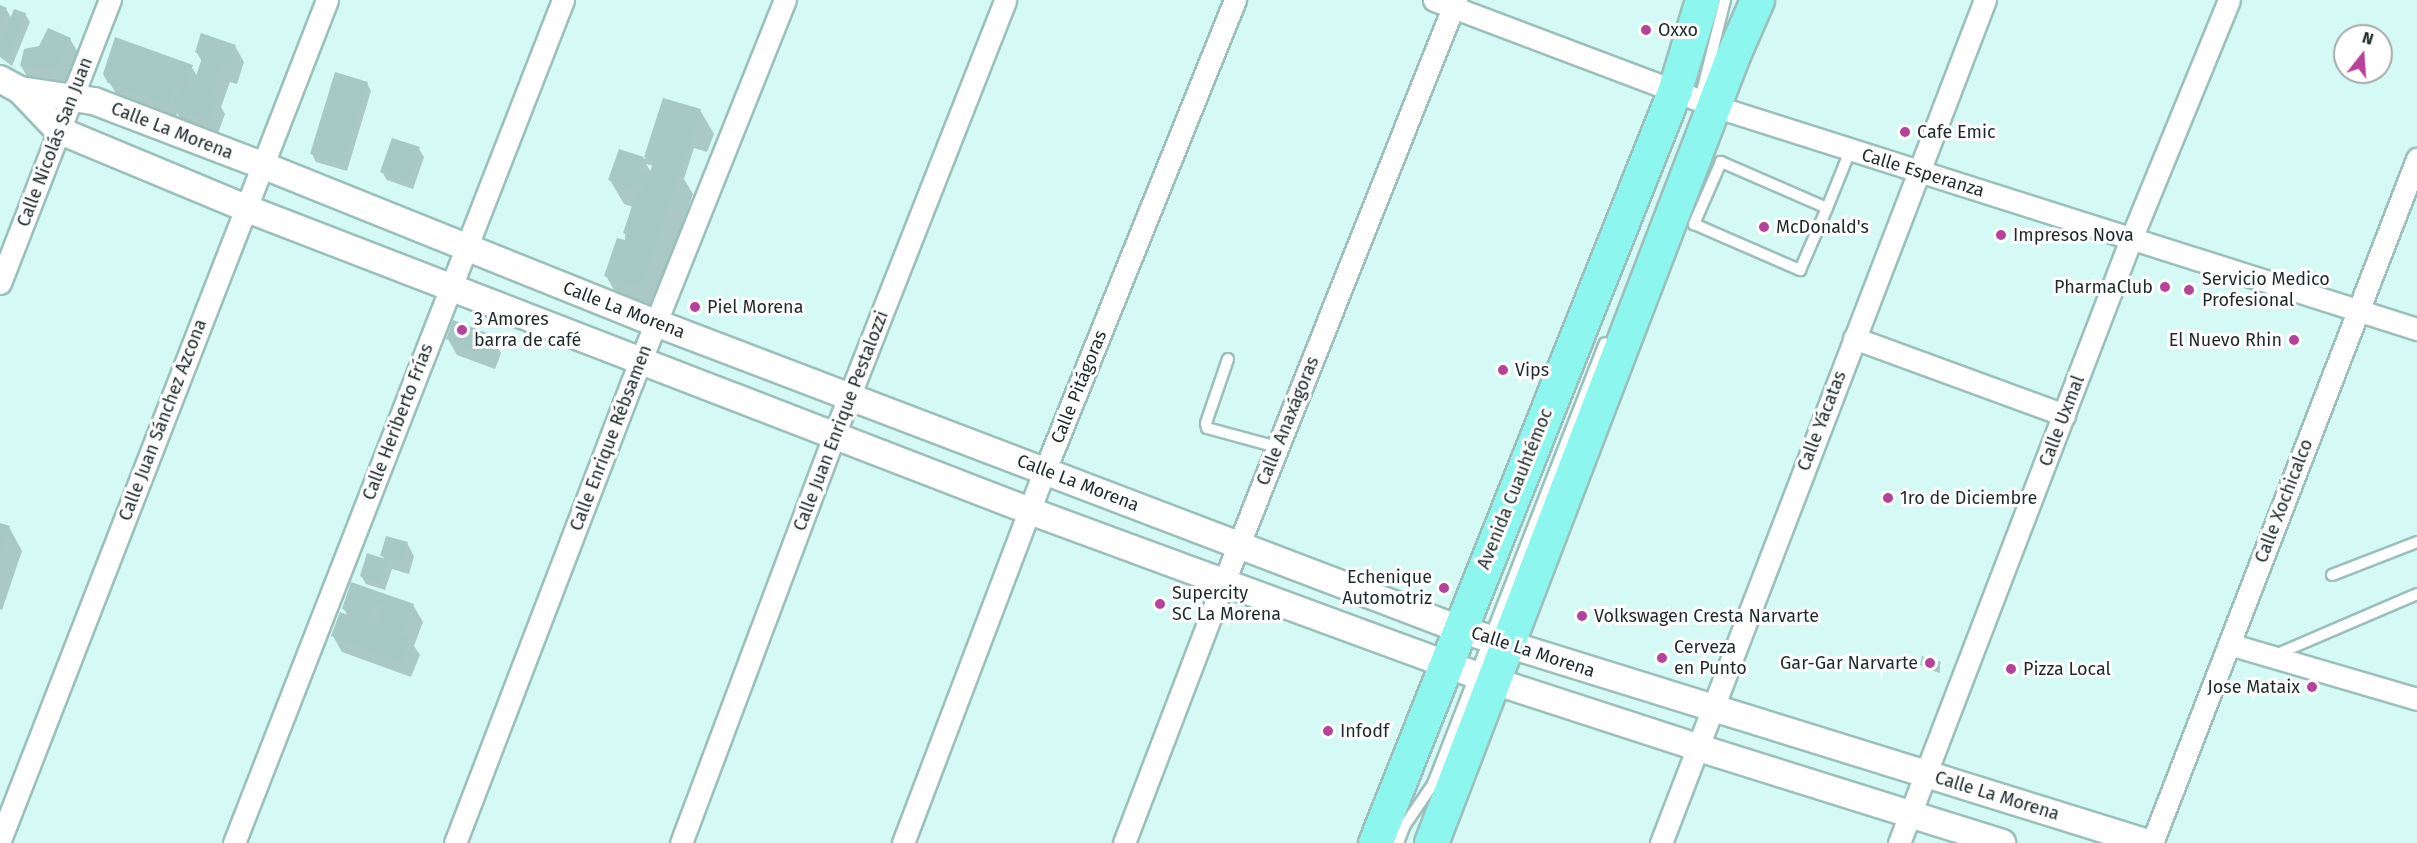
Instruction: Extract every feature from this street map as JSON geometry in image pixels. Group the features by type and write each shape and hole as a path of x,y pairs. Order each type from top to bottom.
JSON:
{"main road":[{"name":"Avenida Cuauhtémoc","path":"1375,843 1445,664 1485,638 1696,103 1702,0"},
{"name":"Avenida Cuauhtémoc","path":"1431,843 1484,678 1485,638 1696,103 1757,0"}],"street":[{"name":"Calle Nicolás San Juan","path":"0,283 110,0"},
{"name":"Calle Juan Sánchez Azcona","path":"0,840 327,0"},
{"name":"Calle Heriberto Frías","path":"234,843 563,0"},
{"name":"Calle Enrique Rébsamen","path":"455,843 641,361 784,0"},
{"name":"Calle Juan Enrique Pestalozzi","path":"681,843 834,435 1005,0"},
{"name":"Calle Pitágoras","path":"903,843 1045,470 1236,0"},
{"name":"Calle Yácatas","path":"1660,843 1985,0"},
{"name":"Calle Uxmal","path":"1899,843 2132,239 2229,0"},
{"name":"Calle Esperanza","path":"1448,2 1696,103 2417,329"},
{"name":"Calle Anaxágoras","path":"1124,843 1448,2"},
{"name":"Calle La Morena","path":"10,84 94,101 262,165 656,323 1485,638 2150,843"},
{"name":"Calle La Morena","path":"10,84 58,130 245,208 1030,511 1223,584 1484,678 2002,843"},
{"name":"Calle Xochicalco","path":"2150,843 2417,159"},
{"path":"1854,338 2064,415"},
{"path":"2229,644 2417,699"}],"lane":[{"name":"Avenida Cuauhtémoc","path":"1696,103 1725,0"},
{"name":"Avenida Cuauhtémoc","path":"1696,103 1748,0"},
{"path":"1827,208 1721,162 1694,224 1800,270 1827,208 1850,151"},
{"name":"Avenida Cuauhtémoc","path":"1485,638 1609,333"},
{"path":"1228,359 1206,423 1207,428 1277,447"},
{"path":"2332,575 2417,542"},
{"path":"2272,657 2417,594"},
{"name":"Avenida Cuauhtémoc","path":"1398,843 1405,825 1433,784 1484,678"},
{"name":"Avenida Cuauhtémoc","path":"1423,843 1427,833 1433,784"}],"building":[{"path":"0,5 7,8 0,26"},
{"path":"14,9 26,13 8,58 0,55 0,44"},
{"path":"48,28 71,38 64,54 52,69 20,66 24,49 39,46"},
{"path":"201,33 236,45 227,69 220,66 211,94 216,96 208,120 172,108 181,84 192,88 203,55 195,52"},
{"path":"115,37 193,65 186,83 178,80 169,105 108,83 103,74"},
{"path":"335,72 368,82 343,164 310,154"},
{"path":"663,98 701,109 644,277 639,283 629,284 604,276 617,238 625,240 626,234 623,233 637,191 642,193 646,184 637,181 634,189 608,180 619,149 644,157","holes":["644,157 654,160 649,175 639,172"]},
{"path":"392,138 420,147 408,182 380,172"},
{"path":"453,320 492,335 486,354 446,339"},
{"path":"0,523 10,526 0,554"},
{"path":"386,536 408,542 402,562 380,556"},
{"path":"367,553 388,560 380,583 360,576"},
{"path":"351,582 414,604 404,632 377,623 383,606 373,603 367,618 342,609"},
{"path":"340,612 411,638 402,662 331,636"},
{"name":"Gar-Gar Narvarte","path":"1922,656 1941,662 1938,670 1920,665"}],"place":[{"name":"Oxxo","path":"1646,30"},
{"name":"Cafe Emic","path":"1905,132"},
{"name":"McDonald's","path":"1764,227"},
{"name":"Impresos Nova","path":"2001,235"},
{"name":"PharmaClub","path":"2165,287"},
{"name":"Servicio Medico Profesional","path":"2189,290"},
{"name":"Piel Morena","path":"695,307"},
{"name":"3 Amores barra de café","path":"462,330"},
{"name":"El Nuevo Rhin","path":"2294,340"},
{"name":"Vips","path":"1503,370"},
{"name":"1ro de Diciembre","path":"1888,498"},
{"name":"Echenique Automotriz","path":"1444,588"},
{"name":"Supercity SC La Morena","path":"1160,604"},
{"name":"Volkswagen Cresta Narvarte","path":"1582,616"},
{"name":"Cerveza en Punto","path":"1662,658"},
{"name":"Gar-Gar Narvarte","path":"1930,663"},
{"name":"Pizza Local","path":"2011,669"},
{"name":"Jose Mataix","path":"2312,687"},
{"name":"Infodf","path":"1328,731"}]}
